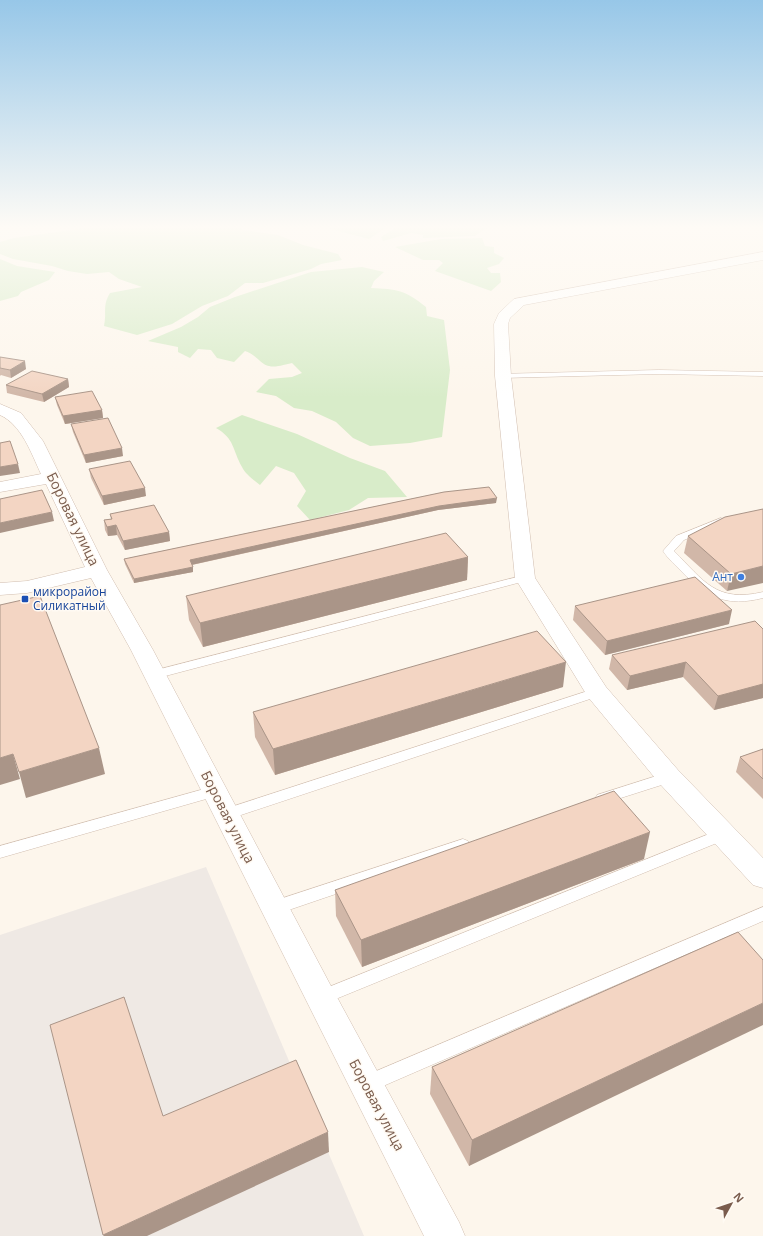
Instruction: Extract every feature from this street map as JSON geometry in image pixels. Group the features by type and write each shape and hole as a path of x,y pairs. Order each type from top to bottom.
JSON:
{"street":[{"path":"621,283 518,302 504,316 501,324 503,376 525,578 597,692 669,777 763,877"},
{"name":"Боровая улица","path":"0,409 15,416 34,441 97,570 221,802 320,998 367,1084 445,1236"},
{"path":"0,487 52,477"},
{"path":"0,589 27,587 97,570"}],"lane":[{"path":"503,376 659,372 763,374"},
{"path":"733,518 718,522 680,538 668,551 708,590 726,599 749,600 763,595"},
{"path":"154,675 525,578"},
{"path":"0,852 221,802 597,692"},
{"path":"587,804 669,777"},
{"path":"320,998 724,834"},
{"path":"274,908 475,841"},
{"path":"367,1084 763,914"}],"shaded area":[{"path":"206,867 364,1236 0,1236 0,935"}],"green space":[{"path":"0,283 43,283 21,292 18,296 0,301"},
{"path":"130,283 264,283 245,283 228,296 202,306 172,324 137,335 104,326 105,305 110,293 142,287"},
{"path":"279,283 373,283 371,288 394,290 412,297 426,307 427,316 444,320 450,370 442,437 410,443 370,446 353,438 336,422 312,411 294,408 276,396 256,392 269,379 292,377 302,373 292,363 269,366 263,364 252,354 245,351 234,362 217,358 211,350 198,349 190,358 178,352 178,347 148,341 181,327 198,317 210,307"},
{"path":"468,283 500,283 491,291"},
{"path":"242,415 297,434 350,458 385,471 407,497 368,498 349,510 310,520 297,506 306,491 294,473 276,466 260,485 243,470 230,440 216,428"}],"building":[{"path":"0,357 25,361 10,370 0,368"},
{"path":"32,371 68,379 42,394 6,385"},
{"path":"92,391 102,410 63,416 55,397"},
{"path":"108,418 122,448 84,455 71,424"},
{"path":"10,441 18,464 0,467 0,443"},
{"path":"130,461 145,488 102,496 89,469"},
{"path":"489,487 497,498 439,506 190,560 193,567 134,579 124,559 444,492"},
{"path":"42,490 52,512 0,523 0,499"},
{"path":"154,505 169,532 123,541 116,525 107,527 104,520 112,519 110,514"},
{"path":"763,509 763,566 731,574 688,536 725,517"},
{"path":"446,533 468,557 200,623 186,596"},
{"path":"695,577 732,610 607,641 575,606"},
{"path":"40,596 99,748 19,772 13,754 0,758 0,605"},
{"path":"755,621 763,629 763,684 718,696 686,662 630,676 612,655"},
{"path":"537,631 566,662 273,749 253,712"},
{"path":"763,749 763,779 740,757"},
{"path":"614,791 650,832 361,940 335,890"},
{"path":"738,932 763,960 763,1003 472,1140 432,1067"},
{"path":"124,997 163,1116 296,1060 328,1132 103,1235 50,1025"}],"place":[{"name":"Ант","path":"741,577"},
{"name":"микрорайон Силикатный","path":"25,599"}]}
